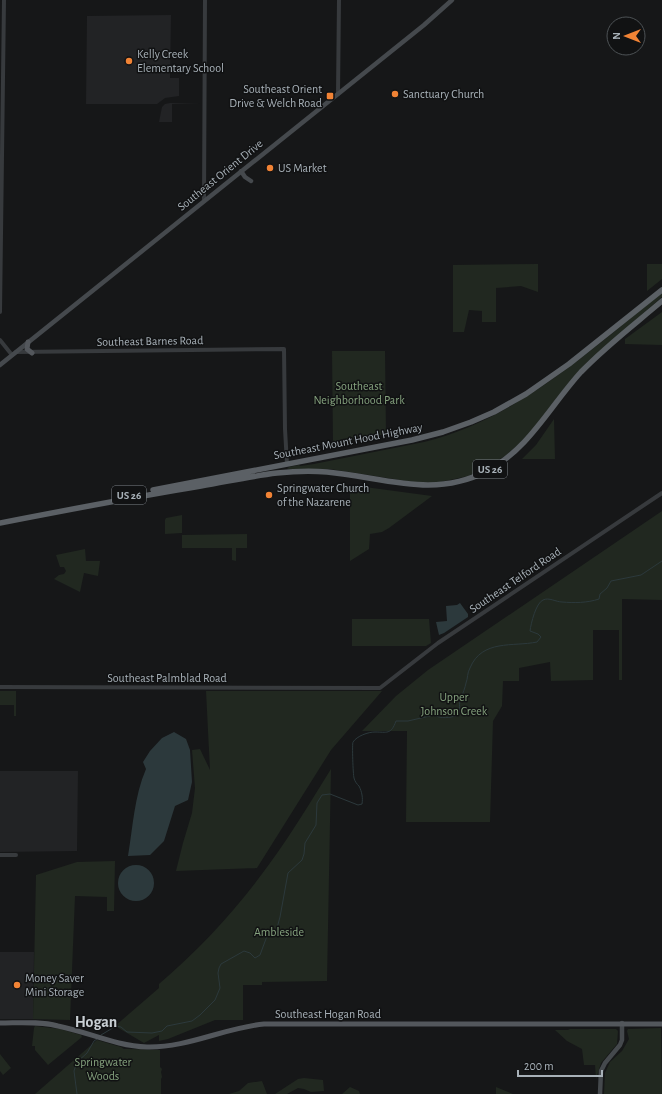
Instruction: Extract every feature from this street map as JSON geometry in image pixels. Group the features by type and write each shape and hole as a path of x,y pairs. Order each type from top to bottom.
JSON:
{"highway":[{"name":"Southeast Mount Hood Highway","path":"0,520 427,436 457,427 494,412 517,400 548,380 662,290"},
{"name":"Southeast Mount Hood Highway","path":"0,523 252,476 288,472 324,472 404,484 429,486 459,482 481,474 500,463 516,451 534,432 581,372 662,300"},
{"path":"252,476 259,473 285,468 287,464"}],"main road":[{"name":"Southeast Orient Drive","path":"0,365 424,25 452,0"},
{"path":"241,171 245,177 251,181"},
{"path":"28,342 27,349 32,353"},
{"name":"Southeast Hogan Road","path":"0,1023 48,1024 131,1045 156,1047 180,1044 234,1029 264,1024 662,1024"},
{"path":"600,1094 601,1071 620,1045 622,1038 622,1024"}],"street":[{"path":"0,312 4,0"},
{"path":"204,201 205,0"},
{"path":"338,94 339,0"},
{"path":"0,340 14,354"},
{"name":"Southeast Barnes Road","path":"14,354 284,349 284,429 287,464"},
{"name":"Southeast Telford Road","path":"381,688 438,643 662,493"},
{"name":"Southeast Palmblad Road","path":"0,687 381,688"},
{"path":"0,855 16,855"}],"shaded area":[{"name":"Kelly Creek Elementary School","path":"171,15 170,78 179,78 179,96 165,98 157,104 86,104 87,16"},
{"name":"Kelly Creek Elementary School","path":"200,103 172,104 172,122 159,122 162,107 165,104"},
{"path":"460,603 468,614 468,617 439,635 436,622 447,621 446,606 457,605"},
{"path":"174,732 186,739 190,750 192,782 188,800 175,806 164,841 150,855 128,856 136,801 146,769 143,762 150,751 162,738"},
{"path":"0,771 78,771 77,851 0,852"},
{"path":"140,865 149,870 153,876 153,890 149,896 140,901 132,901 123,896 119,890 118,879 123,870 129,866"},
{"name":"Money Saver Mini Storage","path":"0,952 34,952 33,1019 0,1019"}],"green space":[{"path":"538,264 538,292 521,286 496,288 496,322 482,322 482,311 469,310 464,332 453,332 453,265"},
{"path":"647,264 662,264 662,279 647,291"},
{"path":"662,293 662,297 587,362 520,443 505,456 480,471 468,476 436,483 413,482 330,469 287,469 289,467 299,465 314,464 424,442 458,431 490,417 521,400 550,381 607,338"},
{"path":"662,312 662,345 625,344 625,339"},
{"name":"Southeast Neighborhood Park","path":"332,351 385,351 386,434 333,444"},
{"path":"554,419 555,459 522,459 536,445"},
{"path":"350,485 432,496 389,528 382,532 370,534 369,549 350,561"},
{"name":"Upper Johnson Creek","path":"662,511 662,600 622,599 622,680 619,680 619,630 593,630 593,680 551,681 550,662 519,668 519,681 503,681 502,706 493,721 490,822 406,822 407,731 362,731 396,696 428,670"},
{"path":"182,515 182,533 165,534 166,518"},
{"path":"247,534 247,548 236,548 236,561 232,560 232,548 182,548 182,535"},
{"path":"85,549 86,561 100,561 98,576 84,573 80,592 54,579 59,575 64,574 66,571 64,567 60,567 56,555"},
{"path":"352,619 429,619 431,643 426,646 352,646"},
{"path":"0,691 16,691 16,716 14,716 14,705 0,705"},
{"path":"206,691 382,691 331,750 257,868 176,871 192,813 195,788 192,750 200,749 210,770"},
{"name":"Ambleside","path":"331,769 327,981 262,982 262,985 243,985 243,1020 215,1020 168,1039 159,1041 159,1035 144,1043 115,1026 159,988 159,984 190,956 232,912 278,852"},
{"path":"115,861 114,911 107,911 107,897 75,896 70,1020 33,1019 36,875 77,862"},
{"path":"35,1026 60,1029 81,1035 82,1037 48,1065 35,1050 35,1046 32,1046"},
{"path":"661,1028 662,1094 604,1094 605,1073 610,1062 622,1051 629,1039 628,1029"},
{"path":"568,1029 616,1029 618,1031 617,1044 601,1063 596,1079 595,1065 584,1065 582,1049 567,1041 555,1030 570,1030"},
{"name":"Springwater Woods","path":"97,1040 124,1049 160,1050 160,1067 162,1069 161,1094 35,1094"},
{"path":"0,1054 11,1068 3,1075 0,1071"},
{"path":"304,1078 323,1080 324,1091 311,1092 298,1088 287,1094 275,1094 298,1079"},
{"path":"262,1081 267,1094 229,1094 239,1091 248,1083"},
{"path":"350,1087 359,1091 360,1094 342,1094"},
{"path":"496,1087 513,1094 496,1094"}],"waterway":[{"path":"101,1035 116,1026 121,1027 127,1032 152,1033 162,1031 167,1026 192,1021 215,1000 220,988 218,973 221,964 244,951 250,953 255,958 260,955 267,936 274,932 277,928 288,873 302,860 305,843 316,825 317,803 322,795 330,794 358,805 362,804 361,790 355,781 354,775 353,742 355,740 360,736 369,733 388,732 392,729 396,721 408,721 434,715 446,718 458,715 460,700 465,687 468,672 475,659 482,652 499,646 537,642 541,637 530,631 534,614 540,602 548,599 571,603 599,599 600,594 607,588 611,581 641,575 662,561"},
{"path":"77,1094 74,1071 77,1062 87,1053 94,1041 97,1039"}],"place":[{"name":"Kelly Creek Elementary School","path":"129,61"},
{"name":"Sanctuary Church","path":"395,94"},
{"name":"Southeast Orient Drive & Welch Road","path":"330,96"},
{"name":"US Market","path":"270,168"},
{"name":"Springwater Church of the Nazarene","path":"269,495"},
{"name":"Money Saver Mini Storage","path":"17,985"}],"district":[{"name":"Hogan","path":"96,1021"}]}
